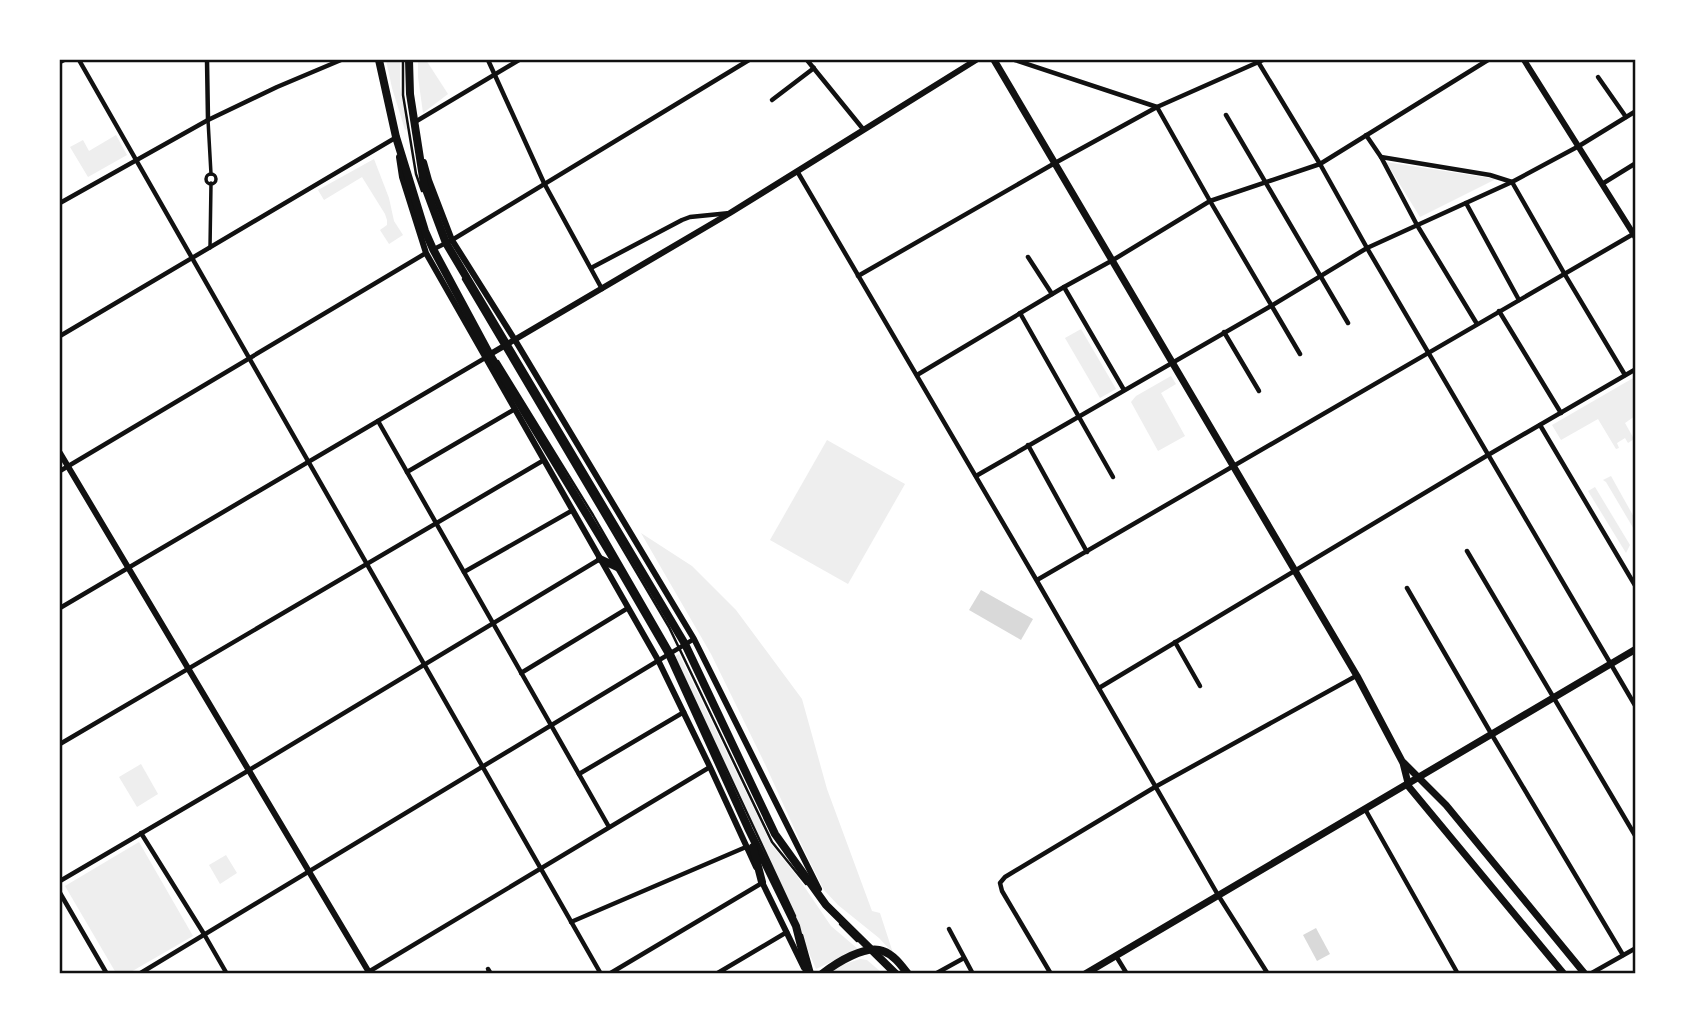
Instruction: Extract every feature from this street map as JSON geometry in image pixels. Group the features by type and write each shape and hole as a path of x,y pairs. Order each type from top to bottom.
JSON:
{"main road":[{"path":"381,60 396,137 432,250 489,355 670,653 749,830 796,926 809,974"},
{"path":"406,60 413,123 424,184 447,242 505,346 682,646 775,834 826,905 896,974"},
{"path":"994,60 1357,676 1403,763 1409,787 1564,974"},
{"path":"600,559 620,568"},
{"path":"1085,974 1636,649"},
{"path":"1403,763 1446,805 1588,974"},
{"path":"749,830 762,882"},
{"path":"822,974 856,954 880,950 890,955 908,974"}],"street":[{"path":"60,62 64,60"},
{"path":"79,60 601,974"},
{"path":"206,60 211,174 206,178 211,183 210,248"},
{"path":"60,203 208,120 341,60"},
{"path":"488,60 544,183 602,289"},
{"path":"413,123 519,60"},
{"path":"60,471 749,60"},
{"path":"807,60 863,129"},
{"path":"60,608 602,289 976,60"},
{"path":"1015,60 1157,107 1300,354"},
{"path":"858,276 1157,107 1260,60 1636,707"},
{"path":"916,375 1210,201 1320,163 1488,60"},
{"path":"1037,581 1564,273 1635,235 1524,60"},
{"path":"772,100 814,68"},
{"path":"1598,76 1626,117"},
{"path":"976,476 1367,248 1513,182 1636,111"},
{"path":"1226,115 1348,323"},
{"path":"1366,135 1477,324"},
{"path":"60,336 396,137"},
{"path":"1381,157 1490,175 1513,182 1625,375"},
{"path":"1602,184 1636,163"},
{"path":"797,171 1218,895 1268,974"},
{"path":"1466,203 1519,300"},
{"path":"591,268 681,220 730,212"},
{"path":"447,242 515,340 694,639 826,905"},
{"path":"1028,257 1052,294"},
{"path":"1064,287 1124,390"},
{"path":"1499,311 1561,413"},
{"path":"1020,313 1113,477"},
{"path":"1224,332 1259,391"},
{"path":"489,355 515,409 658,660 786,932 809,974"},
{"path":"1099,688 1636,369"},
{"path":"407,472 515,409"},
{"path":"378,421 609,827"},
{"path":"1540,425 1636,587"},
{"path":"1028,445 1087,552"},
{"path":"60,453 368,973 710,767"},
{"path":"60,744 544,460"},
{"path":"464,572 573,510"},
{"path":"1467,551 1636,836"},
{"path":"60,881 600,559"},
{"path":"1628,574 1636,569"},
{"path":"1407,588 1623,955"},
{"path":"521,673 628,608"},
{"path":"139,974 694,639"},
{"path":"1175,642 1200,686"},
{"path":"1051,974 1002,891 1000,883 1005,877 1155,787 1357,676"},
{"path":"579,774 684,712"},
{"path":"1365,809 1458,974"},
{"path":"141,833 226,974"},
{"path":"571,922 747,847"},
{"path":"609,974 762,882"},
{"path":"60,893 107,974"},
{"path":"948,929 973,974"},
{"path":"716,974 786,932"},
{"path":"1588,974 1636,947"},
{"path":"1116,955 1126,974"},
{"path":"935,974 964,958"}],"lane":[{"path":"381,60 399,136 432,250"},
{"path":"406,60 403,95 416,174 447,242"},
{"path":"489,355 593,515 670,653 799,924 809,974"},
{"path":"682,646 772,842 838,922 870,951 889,974"}],"shaded area":[{"path":"386,60 400,60 405,130 392,88"},
{"path":"418,60 426,60 448,94 423,113 418,77"},
{"path":"116,135 127,155 88,177 70,147 83,140 89,151"},
{"path":"374,159 389,198 394,221 403,235 389,244 380,230 387,225 385,214 362,177 324,200 318,190"},
{"path":"1386,162 1496,179 1420,217"},
{"path":"1081,329 1116,389 1100,398 1065,338"},
{"path":"1171,376 1176,384 1161,393 1185,436 1158,451 1131,402 1136,396"},
{"path":"1635,377 1635,416 1625,423 1634,439 1628,443 1625,438 1617,443 1619,448 1616,449 1598,419 1561,440 1552,425"},
{"path":"827,440 905,484 848,584 770,540"},
{"path":"1611,476 1635,519 1635,531 1603,480"},
{"path":"1595,487 1630,545 1626,553 1588,491"},
{"path":"641,533 692,566 736,610 802,699 827,789 872,911 880,913 893,953 824,890 711,654"},
{"path":"981,590 1033,619 1021,640 969,610"},
{"path":"679,654 771,844 831,926 858,949 816,969 747,809 674,657"},
{"path":"141,764 158,794 137,807 119,777"},
{"path":"139,842 193,936 129,973 116,973 65,886"},
{"path":"226,855 237,873 220,884 209,865"},
{"path":"1316,928 1330,954 1317,961 1303,935"},
{"path":"860,959 867,960 882,973 827,974 839,966"}]}
